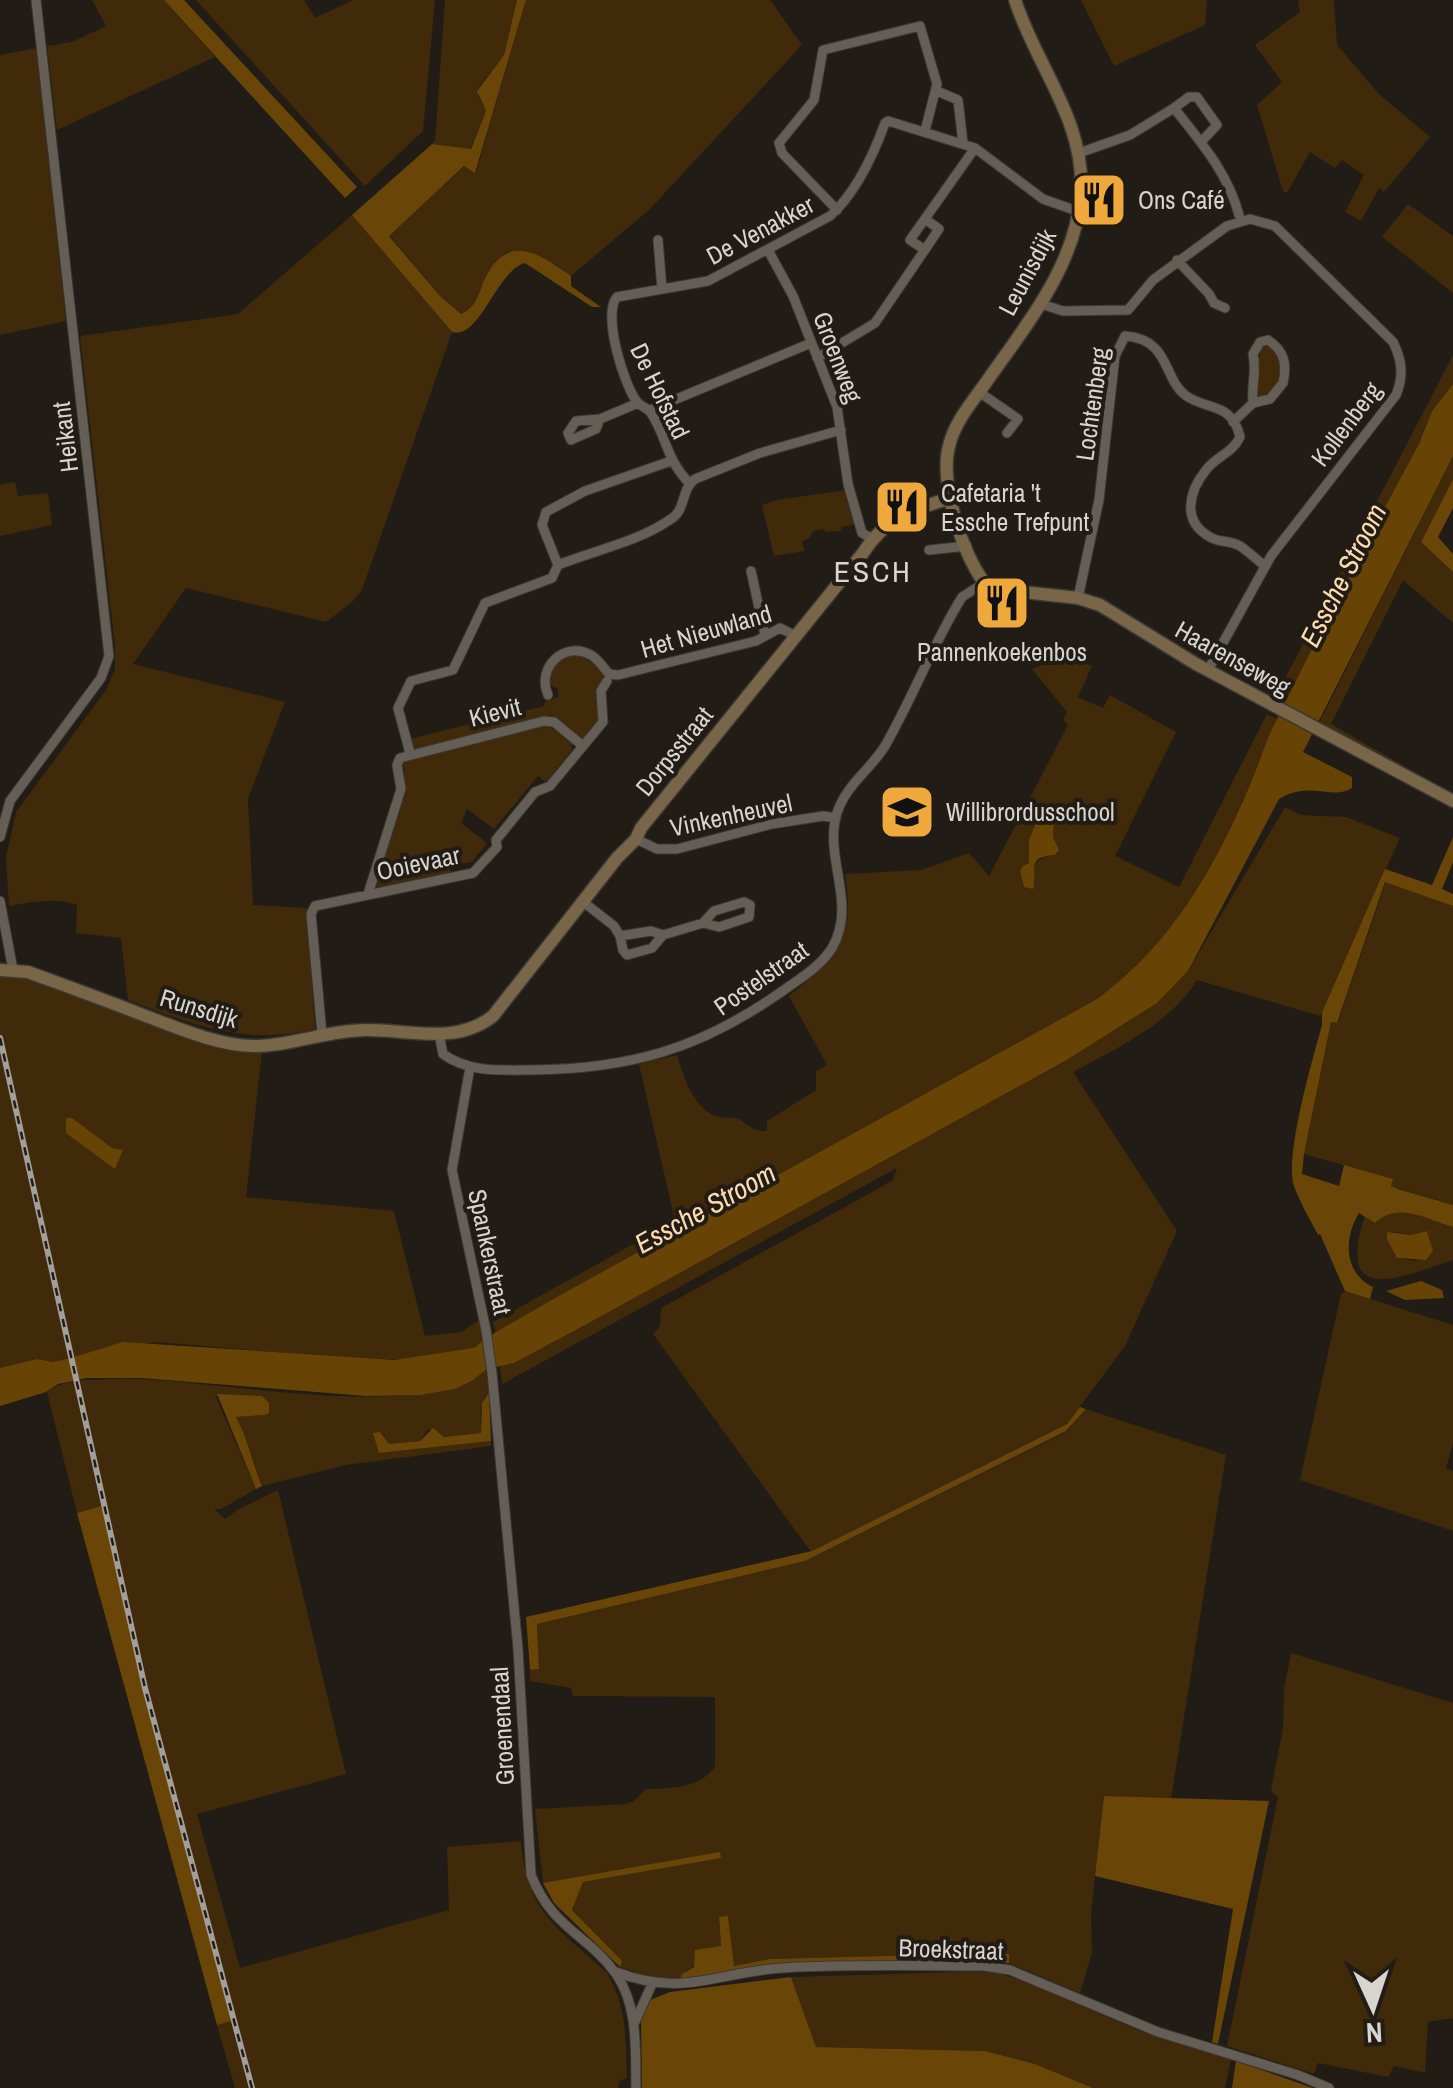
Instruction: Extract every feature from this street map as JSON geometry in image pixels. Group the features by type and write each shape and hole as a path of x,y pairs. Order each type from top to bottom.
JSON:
{"street":[{"name":"Heikant","path":"0,837 10,801 101,678 109,656 36,0"},
{"name":"Leunisdijk","path":"966,546 946,476 948,448 959,421 1041,304 1069,248 1080,212 1079,153 1064,106 1014,0"},
{"path":"837,210 782,152 780,137 814,100 823,50 920,26 936,92 925,131 975,148 1043,199 1080,212"},
{"path":"936,92 958,100 963,143"},
{"path":"1079,153 1130,135 1189,98 1198,97 1217,125 1201,142"},
{"path":"1174,108 1226,179 1239,215"},
{"name":"De Venakker","path":"610,309 617,297 624,294 708,282 768,250 837,210 874,153 884,124 895,122 925,131"},
{"path":"925,250 910,240 975,148"},
{"path":"817,358 875,324 940,229 925,219"},
{"name":"Kollenberg","path":"1124,312 1152,280 1177,260 1233,222 1250,220 1275,226 1393,342 1399,354 1402,372 1396,395 1265,566 1208,670"},
{"path":"658,240 662,289"},
{"name":"Groenweg","path":"768,250 793,296 837,407 848,484 862,532 870,538"},
{"path":"1177,260 1214,303 1225,308"},
{"path":"1041,304 1063,311 1124,312 1125,336 1157,350 1186,395 1220,408 1234,422 1240,437 1237,444 1206,470 1192,489 1190,509 1208,536 1236,543 1265,566"},
{"name":"De Hofstad","path":"610,309 617,353 638,404 650,410 671,461 688,483"},
{"name":"Lochtenberg","path":"1078,598 1099,500 1114,366 1125,336"},
{"path":"1234,422 1254,404 1270,399 1283,383 1283,356 1278,346 1268,340 1260,342 1253,354 1257,370 1251,387 1254,404"},
{"path":"650,410 811,342"},
{"path":"979,392 1018,419 1008,433"},
{"path":"600,419 638,404"},
{"path":"368,894 402,789 397,761 410,754 398,708 411,682 453,670 485,603 552,578 558,565 624,542 672,519 680,509 688,483 760,453 841,430"},
{"path":"558,565 542,525 546,512 585,490 671,461"},
{"name":"Dorpsstraat","path":"439,1034 471,1030 493,1016 863,553 870,538 898,518 951,498"},
{"path":"929,550 966,546 984,583"},
{"path":"751,572 764,635"},
{"name":"Haarenseweg","path":"984,583 1003,591 1078,598 1100,606 1208,670 1453,801"},
{"name":"Postelstraat","path":"470,1067 538,1070 648,1058 717,1033 817,966 838,936 844,903 836,852 836,818 843,798 883,750 962,596 984,583"},
{"name":"Het Nieuwland","path":"548,695 547,670 551,662 566,653 584,652 600,662 609,674 618,676 756,641 780,628 796,636"},
{"name":"Ooievaar","path":"322,1034 312,910 320,904 479,870 497,847 496,840 535,792 550,786 603,722 601,691 607,681"},
{"name":"Kievit","path":"410,754 550,720 583,746"},
{"name":"Vinkenheuvel","path":"636,839 657,850 677,849 772,824 822,816 836,818"},
{"path":"0,901 6,970"},
{"path":"582,901 614,926 628,954 652,948 663,935 703,923 719,927 749,918 750,906 744,902 714,911 703,923"},
{"path":"620,936 651,931 663,935"},
{"name":"Runsdijk","path":"6,970 28,972 234,1044 281,1044 322,1034 366,1030 439,1034"},
{"path":"439,1034 443,1054 470,1067"},
{"name":"Spankerstraat","path":"470,1067 452,1170 487,1334 497,1448"},
{"name":"Groenendaal","path":"497,1448 518,1649 531,1875 540,1898 555,1918 614,1971"},
{"name":"Broekstraat","path":"614,1971 652,1984 708,1982 780,1968 984,1966 1010,1970 1158,2032 1329,2088"},
{"path":"614,1971 634,2024 636,2088"},
{"path":"634,2024 652,1984"}],"shaded area":[{"path":"92,0 164,0 215,57 57,130 47,46 72,42 106,26"},
{"path":"164,0 184,0 357,187 345,198"},
{"path":"196,0 304,0 315,18 353,0 435,0 423,131 365,186"},
{"path":"445,0 517,0 504,55 478,88 486,111 470,150 432,144"},
{"path":"517,0 526,0 475,173 464,166 389,236 440,296 461,314 473,305 501,257 522,251 546,259 571,276 571,286 601,307 592,307 525,263 505,278 471,326 462,332 452,332 352,215 432,144 471,149 486,111 477,91 504,55"},
{"path":"526,0 770,0 802,45 650,209 571,276 556,265 507,252 475,301 461,314 440,296 389,235 465,166 476,172"},
{"path":"1081,0 1207,0 1205,25 1114,66"},
{"path":"1298,0 1334,0 1337,45 1379,94 1430,137 1384,192 1379,188 1361,221 1345,212 1364,175 1342,160 1335,168 1310,152 1287,193 1283,191 1257,105 1282,82 1255,45 1300,12"},
{"path":"37,48 66,321 0,335 0,55"},
{"path":"1408,204 1453,236 1453,293 1382,237"},
{"path":"352,215 452,332 362,590 326,622 186,588 133,664 285,702 248,798 253,905 307,908 315,1029 290,1034 242,1034 197,1025 128,1000 121,938 76,933 77,905 43,901 9,906 6,857 16,812 106,690 115,669 80,336 238,314"},
{"path":"1264,344 1273,347 1281,369 1278,383 1261,398 1257,397 1256,379"},
{"path":"1453,355 1453,384 1432,411 1419,444 1284,705 1274,700"},
{"path":"1453,384 1453,456 1303,752 1352,777 1352,788 1337,793 1301,791 1279,799 1188,971 1157,1003 1065,1061 587,1324 514,1363 487,1369 455,1389 420,1395 366,1396 141,1378 87,1378 58,1384 46,1392 0,1406 0,1368 37,1359 53,1362 123,1342 394,1360 476,1347 564,1293 1097,999 1123,978 1169,929 1206,875 1311,651 1419,444 1432,411"},
{"path":"1453,456 1453,479 1421,542 1453,572 1453,623 1403,580 1331,724 1427,779 1404,771 1318,725"},
{"path":"1453,479 1453,508 1438,537 1453,554 1453,572 1421,542"},
{"path":"15,482 18,496 48,493 52,525 0,536 0,485"},
{"path":"847,490 857,524 841,527 841,531 812,532 802,542 805,551 774,556 762,505"},
{"path":"577,654 599,667 604,675 602,718 584,739 550,715 417,749 411,745 410,739 544,706 558,697 558,689 548,683 553,665"},
{"path":"1067,656 1092,666 1078,697 1103,708 1110,695 1176,732 1115,856 1179,887 1267,714 1277,719 1223,845 1169,930 1148,955 1097,999 564,1293 496,1335 493,1322 675,1221 639,1064 677,1055 690,1090 707,1112 767,1131 767,1121 816,1090 816,1071 827,1065 789,996 820,969 839,945 847,915 845,874 921,870 969,853 989,876 1068,725 1063,720 1067,712 1032,669","holes":["1054,828 1059,850 1036,864 1035,884 1020,871 1021,866 1029,863"]},
{"path":"546,724 572,742 572,750 546,782 538,776 494,829 467,809 461,823 487,843 472,862 450,866 451,874 379,888 374,882 406,793 403,761"},
{"path":"1285,807 1301,815 1346,817 1400,838 1320,1016 1197,980 1158,1022 1073,1072 1177,1231 1125,1346 1067,1424 811,1552 653,1334 660,1326 661,1308 892,1181 897,1168 502,1384 500,1366 514,1363 587,1324 1065,1061 1157,1003 1188,971"},
{"path":"1048,817 1054,823 1053,837 1059,850 1036,862 1033,889 1024,887 1020,871 1029,863 1029,840 1038,818"},
{"path":"1453,837 1453,862 1442,889 1453,894 1453,906 1385,882 1337,1023 1331,1022 1304,1154 1302,1174 1339,1186 1344,1165 1393,1179 1391,1186 1398,1189 1453,1205 1453,1227 1403,1212 1375,1223 1359,1213 1351,1233 1349,1254 1356,1273 1373,1287 1370,1299 1345,1291 1320,1234 1299,1199 1292,1172 1296,1131 1322,1012 1385,869 1432,885"},
{"path":"1386,881 1453,906 1453,1205 1391,1186 1392,1179 1304,1154 1331,1022 1338,1022"},
{"path":"22,974 262,1051 246,1197 394,1211 425,1336 461,1332 481,1319 484,1339 476,1347 416,1359 365,1360 156,1342 0,1368 0,976"},
{"path":"66,1118 72,1118 112,1148 123,1150 115,1169 66,1133"},
{"path":"1407,1211 1453,1227 1453,1260 1395,1278 1366,1275 1359,1264 1358,1245 1365,1215 1375,1222 1385,1213","holes":["1426,1231 1428,1247 1416,1261 1397,1258 1392,1232 1411,1235"]},
{"path":"1427,1231 1433,1251 1426,1260 1397,1258 1387,1239 1387,1232 1411,1235"},
{"path":"1421,1281 1442,1290 1444,1298 1405,1300 1386,1291"},
{"path":"1345,1291 1453,1325 1453,1443 1446,1468 1453,1471 1453,1531 1300,1480 1341,1294"},
{"path":"487,1369 489,1392 482,1406 481,1433 444,1437 428,1429 420,1441 389,1444 379,1453 491,1441 491,1446 346,1465 262,1486 236,1417 265,1415 215,1395 256,1489 221,1509 214,1509 225,1519 278,1490 346,1774 197,1814 240,1968 449,1910 447,1847 521,1841 524,1866 538,1902 559,1930 607,1973 614,1985 624,2024 627,2078 620,2081 618,2088 235,2088 217,2025 234,2019 166,1763 104,1506 77,1513 47,1392 70,1382 112,1379 363,1397 455,1386"},
{"path":"489,1392 491,1441 379,1453 373,1433 380,1432 389,1444 420,1441 433,1428 444,1437 481,1433 482,1403"},
{"path":"217,1394 262,1396 269,1403 269,1413 265,1415 236,1417 262,1486 256,1489"},
{"path":"1080,1407 1086,1409 1066,1431 805,1561 537,1624 539,1669 530,1670 526,1617 812,1551 1067,1424"},
{"path":"1086,1409 1226,1455 1171,1799 1104,1796 1091,1913 1092,1953 1080,1993 1009,1963 1009,1954 998,1953 769,1959 734,1966 728,1917 719,1917 721,1947 682,1974 680,1981 620,1967 621,1961 572,1910 583,1882 721,1857 543,1883 535,1809 625,1804 646,1789 684,1786 701,1780 715,1767 715,1697 573,1696 571,1688 530,1681 530,1670 539,1669 537,1624 805,1561 1066,1432"},
{"path":"104,1505 166,1763 234,2020 217,2025 77,1513"},
{"path":"1291,1653 1453,1703 1453,2018 1428,2022 1425,2073 1394,2066 1388,2077 1318,2063 1314,2074 1227,2046 1278,1797 1271,1791"},
{"path":"1104,1796 1269,1801 1218,2044 1212,2042 1233,1909 1095,1876"},
{"path":"720,1852 721,1858 583,1882 572,1910 622,1961 620,1967 554,1903 543,1883"},
{"path":"728,1916 734,1966 769,1959 998,1953 1009,1954 1009,1963 788,1965 680,1981 682,1974 694,1967 695,1950 721,1946 719,1917"},
{"path":"994,1972 1021,1980 1140,2031 1231,2059 1225,2088 1093,2088 1035,2064 985,2051 816,2047 791,1977"},
{"path":"791,1977 816,2047 985,2051 1035,2064 1093,2088 642,2088 641,2021 650,2000 670,1992"},
{"path":"1236,2061 1313,2088 1232,2088"}],"railway":[{"path":"0,1038 145,1688 252,2088"}],"place":[{"name":"Ons Café","path":"1099,200"},
{"name":"Cafetaria 't Essche Trefpunt","path":"902,507"},
{"name":"Pannenkoekenbos","path":"1002,603"},
{"name":"Willibrordusschool","path":"907,812"}],"district":[{"name":"ESCH","path":"873,571"}],"water label":[{"name":"Essche Stroom","path":"1343,575"},
{"name":"Essche Stroom","path":"705,1208"}]}
